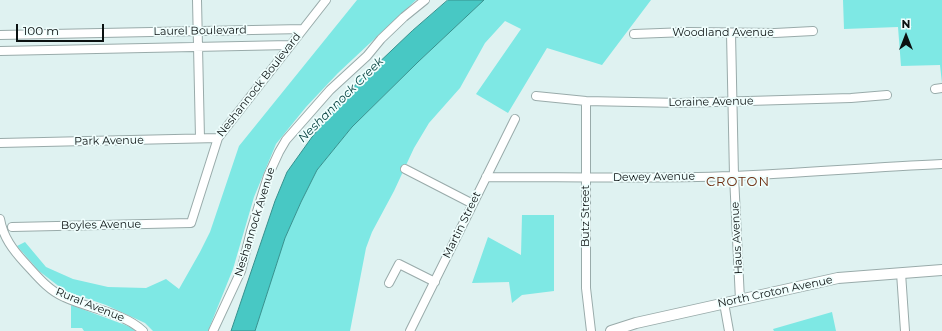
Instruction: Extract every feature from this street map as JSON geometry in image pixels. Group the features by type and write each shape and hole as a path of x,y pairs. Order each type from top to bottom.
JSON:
{"main road":[{"name":"North Croton Avenue","path":"611,331 636,323 838,278 942,270"}],"street":[{"path":"197,0 200,138"},
{"name":"Neshannock Boulevard","path":"191,223 218,138 326,0"},
{"name":"Neshannock Avenue","path":"213,331 241,272 251,231 268,176 286,140 330,90 367,56 381,39 404,17 425,0"},
{"name":"Laurel Boulevard","path":"0,35 303,29"},
{"name":"Woodland Avenue","path":"634,34 687,32 775,33 813,31"},
{"name":"Haus Avenue","path":"731,33 734,176 740,300"},
{"name":"Laurel Boulevard","path":"0,51 290,45"},
{"name":"Loraine Avenue","path":"536,96 586,101 680,103 851,98 887,95"},
{"name":"Butz Street","path":"586,101 586,288 591,331"},
{"name":"Martin Street","path":"410,331 515,119"},
{"name":"Park Avenue","path":"0,143 218,138"},
{"name":"Dewey Avenue","path":"486,177 638,179 827,172 942,164"},
{"path":"405,169 473,204"},
{"name":"Rural Avenue","path":"0,219 7,241 12,249 49,288 66,298 131,322 143,331"},
{"name":"Boyles Avenue","path":"12,227 191,223"},
{"path":"389,283 399,264 434,282"},
{"path":"901,273 905,331"},
{"path":"724,303 729,331"}],"shaded area":[{"path":"357,0 416,0 338,73 306,107 276,144 254,197 233,269 208,331 153,331 145,323 106,305 65,291 39,271 17,246 25,242 46,267 73,279 108,287 146,288 166,279 179,289 210,232 239,146"},
{"path":"448,0 484,0 352,127 317,170 285,238 255,331 231,331 275,201 287,172 312,137 351,89 412,31"},
{"path":"484,0 651,0 602,65 547,48 508,113 476,94 521,29 505,21 485,43 460,88 429,123 414,148 394,191 372,232 366,248 350,331 255,331 285,238 317,170 352,127"},
{"path":"843,0 942,0 942,83 940,65 901,66 898,27 844,29"},
{"path":"522,215 554,215 554,291 522,295 512,303 509,282 472,283 488,237 521,255"},
{"path":"71,305 128,326 136,331 84,331 82,328 71,328"},
{"path":"832,312 836,331 774,331 773,329"}],"district":[{"name":"CROTON","path":"738,182"}],"water label":[{"name":"Neshannock Creek","path":"341,100"}]}
